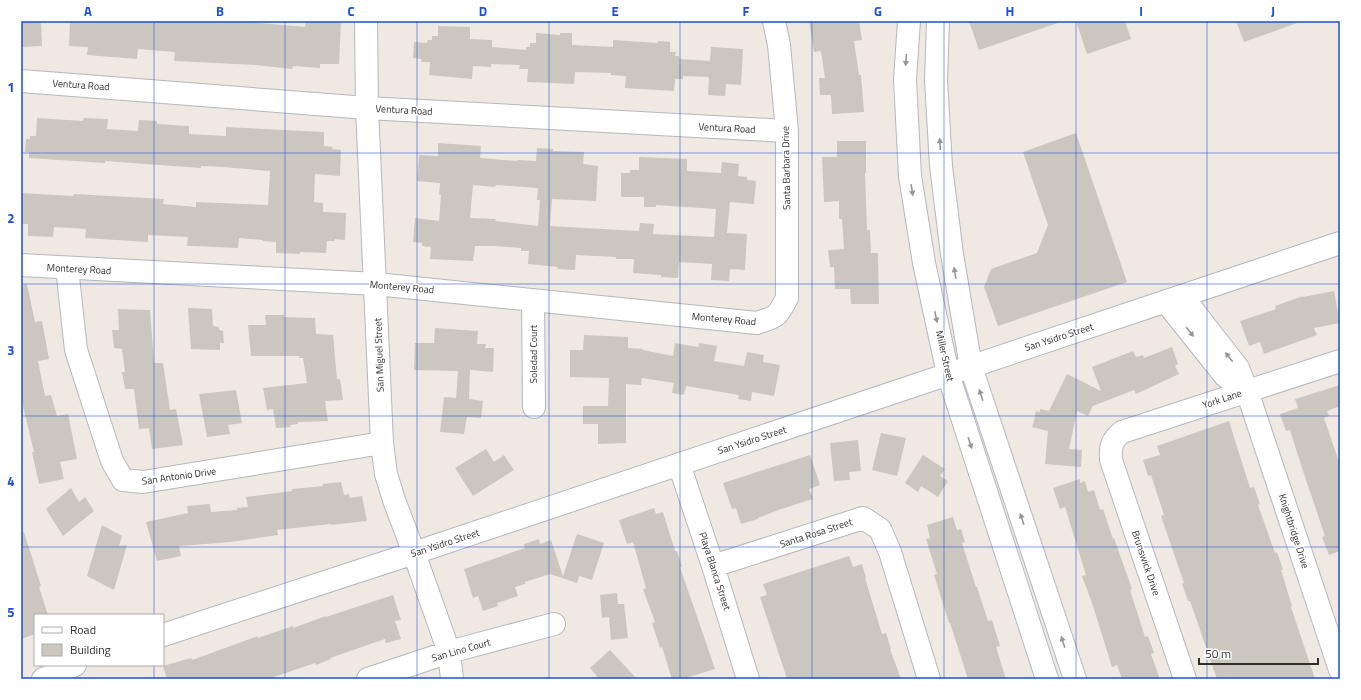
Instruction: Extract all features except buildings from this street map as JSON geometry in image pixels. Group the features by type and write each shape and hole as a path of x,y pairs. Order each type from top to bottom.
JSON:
{"street":[{"name":"San Miguel Street","path":"366,21 367,108 382,443 386,474 449,652 452,679"},
{"name":"Santa Barbara Drive","path":"774,21 779,45 787,131 787,298 779,313"},
{"name":"Miller Street","path":"909,21 905,80 910,176 924,263 948,374 1047,679"},
{"path":"938,21 936,80 941,166 952,254 971,367 1075,679"},
{"name":"Ventura Road","path":"21,81 367,108 787,131"},
{"name":"San Ysidro Street","path":"164,635 414,553 1340,243"},
{"name":"Monterey Road","path":"21,265 376,284 757,324 774,318 779,313"},
{"name":"San Antonio Drive","path":"66,268 76,350 112,461 123,480 144,482 382,443"},
{"path":"1174,299 1226,376 1247,391"},
{"name":"Soledad Court","path":"533,300 534,408"},
{"name":"York Lane","path":"1112,446 1115,438 1122,432 1340,361"},
{"name":"Knightbridge Drive","path":"1247,391 1340,670"},
{"name":"Brunswick Drive","path":"1112,446 1112,460 1185,679"},
{"name":"Playa Blanca Street","path":"679,464 713,566 748,679"},
{"name":"Santa Rosa Street","path":"713,566 863,518 880,529 890,552 929,679"},
{"name":"San Lino Court","path":"368,679 449,652 554,624"},
{"path":"43,679 73,666"}]}
